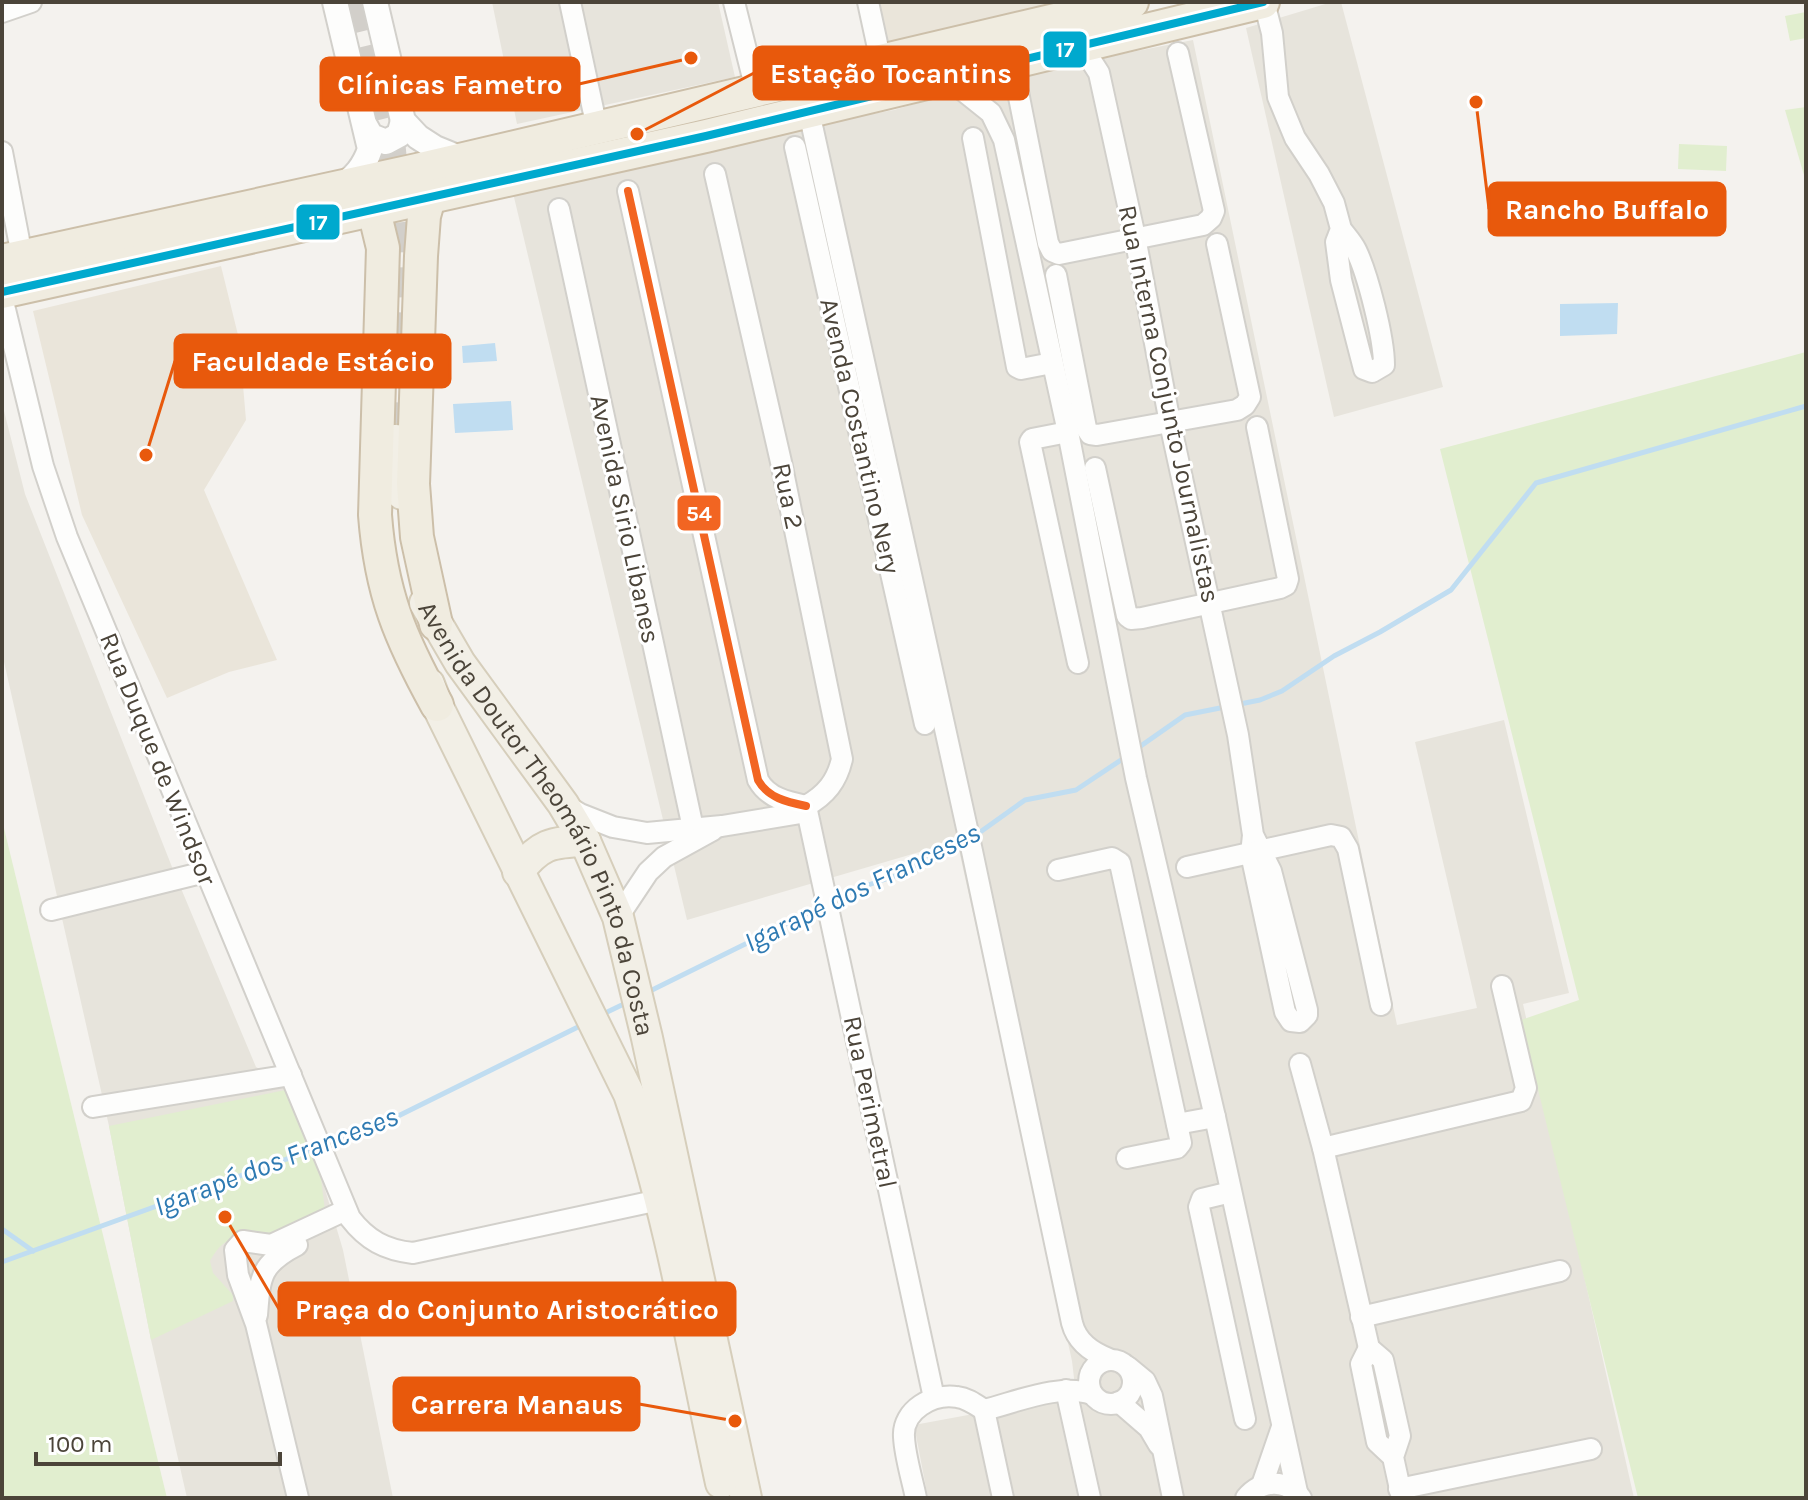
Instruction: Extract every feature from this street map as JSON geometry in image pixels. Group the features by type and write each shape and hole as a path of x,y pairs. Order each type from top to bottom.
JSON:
{"highway":[{"path":"12,259 462,159 1132,2"},
{"path":"2,294 809,112 984,67 1259,3"},
{"path":"429,198 424,216 421,256 413,484 417,537 436,624"},
{"path":"367,211 376,219 383,248 375,515 378,553 394,620 437,705"}],"main road":[{"name":"Avenida Doutor Theomário Pinto da Costa","path":"724,1498 641,1128 611,1054 437,705 408,625 391,552 390,485 396,440 409,553 418,585 436,624 468,674 563,804 585,841 618,917 632,968 746,1498"},
{"path":"518,872 546,845 585,841"}],"street":[{"path":"2,12 31,2"},
{"path":"335,2 370,149 365,164 350,181 339,187"},
{"path":"366,127 371,136 386,142 399,135 403,121 375,2"},
{"path":"570,2 597,128"},
{"path":"734,2 756,90"},
{"path":"868,2 881,62"},
{"path":"1259,3 1259,36 1273,69 1278,97 1295,138 1334,203 1341,229 1355,249 1368,287 1384,365 1372,372 1364,369 1341,280 1336,242 1341,229"},
{"name":"Rua Interna Conjunto Journalistas","path":"1095,42 1170,423 1238,735 1256,846"},
{"path":"1018,92 1052,251 1059,254 1203,225 1214,211 1178,53"},
{"path":"984,67 984,107"},
{"path":"946,77 984,107 996,121 1004,140 1068,432 1136,778 1299,1495"},
{"path":"809,112 963,807 1074,1331 1087,1347 1145,1381 1158,1412 1162,1449 1173,1498"},
{"path":"403,121 427,143 462,159"},
{"path":"973,138 1017,367 1021,369 1052,363"},
{"name":"Avenda Costantino Nery","path":"795,147 925,724"},
{"path":"2,152 12,259"},
{"name":"Rua 2","path":"715,174 781,462 842,759 833,783 807,809"},
{"path":"628,191 758,780 769,794 807,809"},
{"name":"Avenida Sirio Libanes","path":"559,209 693,828"},
{"path":"1056,275 1086,428 1090,434 1170,423 1237,410 1250,397 1217,244"},
{"name":"Rua Duque de Windsor","path":"2,294 52,497 348,1214 360,1231 379,1245 413,1253 659,1200"},
{"path":"1095,468 1127,616 1131,619 1280,588 1286,585 1288,579 1257,427"},
{"path":"1068,432 1030,442 1078,663"},
{"path":"563,804 580,814 629,831 647,833 722,826 807,809"},
{"name":"Rua Perimetral","path":"807,809 934,1398"},
{"path":"618,917 648,872 664,857 722,826"},
{"path":"1187,867 1256,846 1331,835 1341,837 1348,849 1381,1005"},
{"path":"1256,846 1271,871 1307,1010 1307,1015 1300,1022 1291,1021 1285,1012 1256,846"},
{"path":"1058,870 1112,858 1120,863 1180,1147 1127,1158"},
{"path":"51,910 205,872"},
{"path":"1323,1148 1521,1101 1526,1088 1502,986"},
{"path":"1300,1064 1323,1148 1369,1348 1383,1360 1400,1436 1393,1457 1400,1493 1591,1449"},
{"path":"93,1107 291,1075"},
{"path":"1177,1124 1215,1117"},
{"path":"1231,1192 1202,1199 1199,1207 1245,1419"},
{"path":"256,1324 260,1280 266,1266 279,1254 348,1214"},
{"path":"298,1498 256,1324 238,1275 235,1250 243,1241 271,1245 348,1214"},
{"path":"1361,1317 1560,1271"},
{"path":"916,1498 904,1436 905,1423 920,1406 934,1398 959,1397 984,1410 1066,1390 1092,1394 1104,1403 1119,1402 1129,1394 1133,1380 1118,1363 1102,1361 1091,1372 1092,1394"},
{"path":"1066,1390 1090,1498"},
{"path":"1119,1402 1149,1428 1162,1449"},
{"path":"984,1410 1003,1498"},
{"path":"1254,1492 1282,1427"},
{"path":"1254,1492 1274,1483 1286,1485 1299,1495"}],"shaded area":[{"path":"492,2 718,2 735,77 517,124"},
{"path":"874,2 1070,2 884,47"},
{"path":"1341,2 1443,387 1334,417 1246,28"},
{"path":"1193,40 1397,1025 1477,1008 1415,742 1504,720 1569,993 1523,1004 1634,1498 928,1498 914,1425 1076,1395 1072,1361 957,841 687,920 513,193 801,127 894,110 1009,76"},
{"path":"221,266 239,339 246,420 204,490 277,660 229,672 167,698 82,515 33,311"},
{"path":"2,403 25,494 172,867 256,1067 295,1088 343,1250 393,1498 187,1498 151,1340 109,1126 2,653"}],"green space":[{"path":"1806,12 1806,38 1790,41 1785,16"},
{"path":"1806,107 1806,182 1785,110"},
{"path":"1679,144 1727,146 1726,171 1678,169"},
{"path":"1806,352 1806,1498 1638,1498 1521,1020 1579,1000 1440,449"},
{"path":"2,820 167,1498 2,1498"},
{"path":"295,1088 321,1179 325,1211 273,1250 237,1239 223,1244 210,1261 213,1273 233,1295 233,1301 151,1340 109,1126"}],"water":[{"path":"1618,303 1617,334 1560,336 1560,304"},
{"path":"495,343 497,361 463,363 462,346"},
{"path":"511,401 513,430 455,433 453,404"}],"waterway":[{"name":"Igarapé dos Franceses","path":"1235,705 1282,691 1334,656 1451,590 1536,483 1806,406"},
{"name":"Igarapé dos Franceses","path":"1135,750 1185,715 1225,707"},
{"name":"Igarapé dos Franceses","path":"976,835 1025,800 1076,790 1127,756"},
{"name":"Igarapé dos Franceses","path":"831,901 898,875 963,841"},
{"name":"Igarapé dos Franceses","path":"648,992 822,906"},
{"name":"Igarapé dos Franceses","path":"601,1015 628,1002"},
{"name":"Igarapé dos Franceses","path":"326,1144 384,1123 582,1025"},
{"name":"Igarapé dos Franceses","path":"2,1262 317,1148"},
{"path":"2,1229 33,1251"}],"tunnel":[{"path":"356,2 390,141 399,228 401,305 396,440"}],"transit line":[{"name":"17","path":"2,292 706,136 1263,2"},
{"name":"54","path":"628,191 758,780 773,795 806,806"}],"place":[{"name":"Clínicas Fametro","path":"691,58"},
{"name":"Rancho Buffalo","path":"1476,102"},
{"name":"Estação Tocantins","path":"637,134"},
{"name":"Faculdade Estácio","path":"146,455"},
{"name":"Praça do Conjunto Aristocrático","path":"225,1217"},
{"name":"Carrera Manaus","path":"735,1421"}]}
